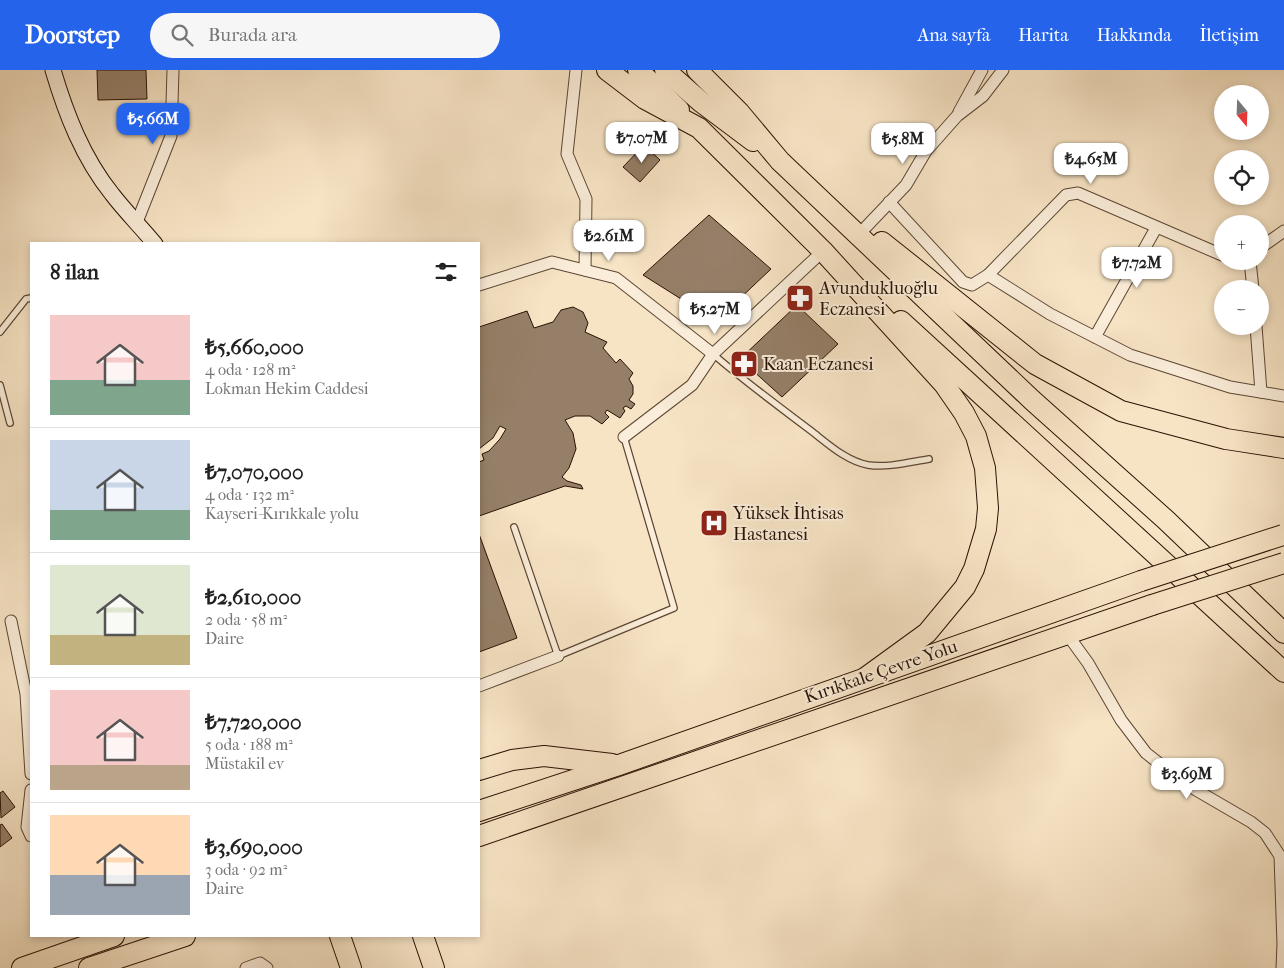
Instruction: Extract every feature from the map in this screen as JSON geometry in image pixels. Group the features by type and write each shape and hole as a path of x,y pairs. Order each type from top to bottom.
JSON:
{"highway":[{"path":"608,70 645,99 699,128"},
{"path":"638,70 823,251 1284,672"},
{"path":"665,70 701,102 780,161 1035,364 1121,411 1226,439 1284,448"},
{"path":"697,70 739,112 780,161 1032,400 1166,520 1284,633"},
{"path":"823,251 944,384 964,413 983,456 988,489 986,529 974,569 964,587 927,633 866,678"},
{"name":"Kırıkkale Çevre Yolu","path":"480,811 619,765 1141,581 1284,535"},
{"name":"Kırıkkale Çevre Yolu","path":"480,836 1152,605 1284,563"},
{"path":"480,770 512,760 544,756 619,765"},
{"path":"22,968 111,937"},
{"path":"89,968 182,937"},
{"path":"340,937 351,968"},
{"path":"423,937 434,968"}],"street":[{"path":"52,70 73,128 89,160 112,194 153,242"},
{"path":"137,222 171,136 173,70"},
{"path":"576,70 567,154 586,199 585,270"},
{"path":"958,116 982,70"},
{"path":"864,228 906,185 926,151 958,116 983,96 1002,70"},
{"path":"890,202 963,282 972,285 988,275 1066,195 1078,193 1214,252"},
{"path":"1094,337 1156,228"},
{"path":"1269,242 1284,232"},
{"path":"624,437 692,385 713,354 823,251"},
{"path":"480,285 552,262 616,278 713,354"},
{"path":"988,275 1050,314 1130,355 1230,387 1284,396"},
{"path":"1257,335 1261,392"},
{"path":"11,621 26,694 30,758"},
{"path":"1067,634 1088,663 1121,720 1146,753 1184,783 1258,828 1264,833 1280,856 1282,968"},
{"path":"480,686 558,656"},
{"path":"30,803 28,828 30,833"},
{"path":"246,968 260,963 267,968"}],"lane":[{"path":"0,332 26,298 30,298"},
{"path":"713,354 786,412 855,461 868,465 888,466 929,460"},
{"path":"0,385 10,422"},
{"path":"514,527 558,656 674,608 624,437"}],"building":[{"path":"97,70 146,70 147,99 98,100"},
{"path":"644,145 660,160 640,182 623,167"},
{"path":"709,215 771,269 716,321 643,275"},
{"path":"797,305 838,344 782,397 740,359"},
{"path":"573,307 583,312 588,323 585,332 607,342 603,348 616,363 620,359 633,373 629,379 633,386 633,394 629,400 635,404 631,409 626,406 623,408 625,411 620,418 607,410 605,413 609,417 602,424 590,416 575,416 565,420 573,433 576,449 569,468 562,477 567,481 581,485 583,489 565,486 480,516 480,462 484,460 482,454 489,451 506,429 500,426 493,438 480,448 480,327 527,311 534,328 553,322 561,310"},
{"path":"480,537 517,638 480,652"},
{"path":"3,791 15,807 1,818 0,793"},
{"path":"2,824 12,838 0,847 0,825"}],"place":[{"name":"Avundukluoğlu Eczanesi","path":"800,298"},
{"name":"Kaan Eczanesi","path":"744,364"},
{"name":"Yüksek İhtisas Hastanesi","path":"714,523"}]}
